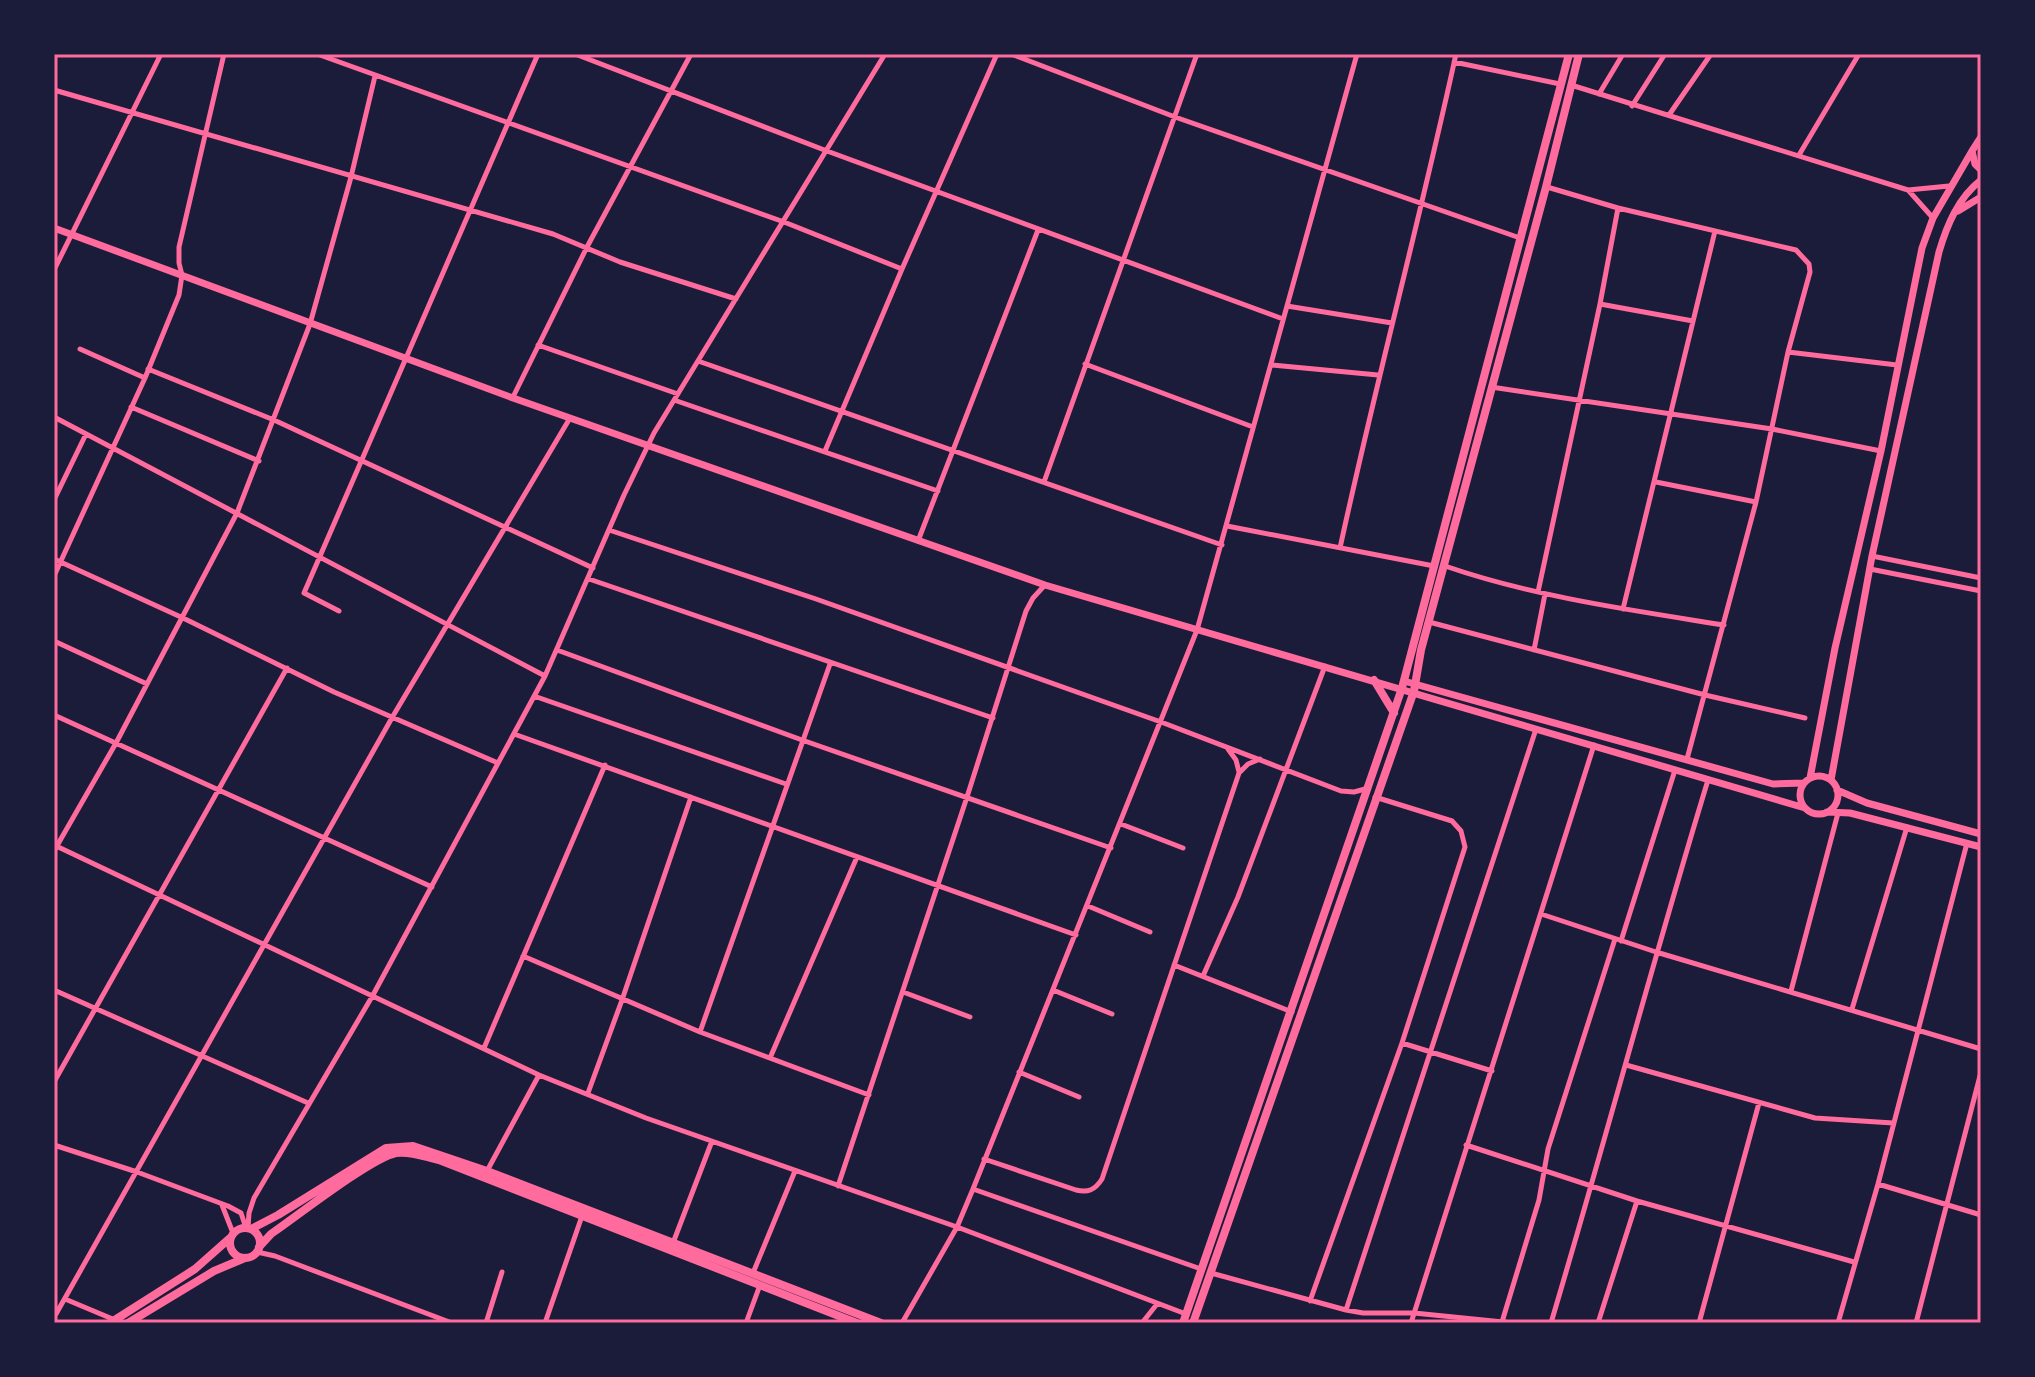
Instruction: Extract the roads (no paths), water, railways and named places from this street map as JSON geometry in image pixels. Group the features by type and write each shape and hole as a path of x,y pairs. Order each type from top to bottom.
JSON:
{"main road":[{"path":"1184,1319 1205,1271 1415,687 1421,650 1546,187 1569,54"},
{"path":"1197,1322 1205,1271 1403,684 1520,238 1566,85 1579,54"},
{"path":"1981,128 1973,148 1975,164 1981,170"},
{"path":"1805,808 1800,798 1807,781 1881,451 1922,248 1949,186 1981,137"},
{"path":"1827,812 1836,803 1837,790 1831,780 1832,761 1872,556 1939,252 1952,215 1981,180"},
{"path":"1952,215 1981,197"},
{"path":"54,228 513,398 1045,585 1374,680 1415,687 1773,784 1807,781 1821,776 1831,780"},
{"path":"1374,680 1394,713"},
{"path":"1415,687 1536,728 1815,813 1838,813 1907,827 1981,847"},
{"path":"1837,790 1867,803 1981,834"},
{"path":"112,1321 195,1269 232,1236 278,1215 386,1148 403,1145 423,1148 487,1171 881,1323"},
{"path":"131,1322 214,1271 258,1250 271,1234 373,1164 398,1153 439,1160 857,1323"},
{"path":"248,1228 257,1235 258,1250"},
{"path":"232,1236 233,1252 245,1258"}],"street":[{"path":"54,270 161,54"},
{"path":"54,576 57,560 145,378 179,295 182,275 179,247 224,54"},
{"path":"317,54 784,222 902,269"},
{"path":"339,611 304,593 538,54"},
{"path":"575,54 936,192 1283,319"},
{"path":"513,398 587,247 691,54"},
{"path":"248,1228 254,1198 373,995 545,676 648,445 885,54"},
{"path":"825,451 997,54"},
{"path":"1011,54 1324,171 1520,238"},
{"path":"1044,483 1197,54"},
{"path":"902,1323 957,1227 1197,630 1357,54"},
{"path":"1340,548 1378,375 1422,205 1456,54"},
{"path":"1599,94 1623,54"},
{"path":"1632,106 1665,54"},
{"path":"1669,115 1711,54"},
{"path":"1799,155 1859,54"},
{"path":"1454,62 1599,94 1908,190 1949,186"},
{"path":"375,76 310,324 259,461 237,513 148,685 55,847 539,1075 646,1118 957,1227 1157,1304 1184,1319"},
{"path":"54,90 553,234 620,262 736,299"},
{"path":"1546,187 1618,208 1796,250 1809,264 1810,272 1788,352 1756,502 1687,759"},
{"path":"1908,190 1933,218"},
{"path":"1538,592 1618,208"},
{"path":"918,541 1038,230"},
{"path":"1623,609 1715,231"},
{"path":"1600,304 1693,321"},
{"path":"1287,306 1392,323"},
{"path":"538,345 938,491"},
{"path":"80,349 145,378"},
{"path":"1788,352 1897,365"},
{"path":"698,361 1222,545"},
{"path":"1085,364 1253,427"},
{"path":"1272,365 1378,375"},
{"path":"148,369 274,420 593,568"},
{"path":"1490,387 1772,429 1881,451"},
{"path":"131,407 259,461"},
{"path":"54,417 545,676"},
{"path":"56,1314 393,716 570,418"},
{"path":"54,500 86,434"},
{"path":"1656,482 1756,502"},
{"path":"1227,526 1435,566"},
{"path":"609,530 816,599 1161,722 1341,791 1366,789"},
{"path":"1872,556 1981,578"},
{"path":"57,560 334,692 498,763"},
{"path":"1445,566 1494,583 1545,594 1724,625"},
{"path":"1870,569 1981,591"},
{"path":"589,579 993,718"},
{"path":"838,1186 1029,604 1045,585"},
{"path":"1534,650 1545,594"},
{"path":"1429,622 1705,695 1805,718"},
{"path":"54,641 148,685"},
{"path":"557,650 1111,848"},
{"path":"700,1032 830,664"},
{"path":"1203,976 1238,897 1325,666"},
{"path":"54,1082 287,668"},
{"path":"534,696 786,784"},
{"path":"54,715 432,887"},
{"path":"1346,1310 1536,728"},
{"path":"514,734 1076,935"},
{"path":"1225,745 1236,760 1239,773"},
{"path":"1411,1323 1594,745"},
{"path":"984,1159 1076,1190 1089,1191 1097,1186 1239,773 1248,764 1260,759"},
{"path":"484,1048 605,765"},
{"path":"1502,1322 1546,1172 1548,1149 1676,769"},
{"path":"1551,1323 1708,779"},
{"path":"588,1093 691,797"},
{"path":"1310,1301 1402,1043 1465,847 1461,831 1452,821 1375,797"},
{"path":"1791,991 1838,813"},
{"path":"1121,824 1183,848"},
{"path":"1852,1009 1907,827"},
{"path":"1838,1323 1878,1184 1967,843"},
{"path":"770,1058 857,857"},
{"path":"1088,906 1150,932"},
{"path":"1541,914 1656,952 1981,1049"},
{"path":"523,956 700,1032 869,1095"},
{"path":"1174,965 1292,1013"},
{"path":"54,990 308,1103"},
{"path":"1053,990 1112,1014"},
{"path":"903,992 970,1017"},
{"path":"1402,1043 1492,1071"},
{"path":"1626,1065 1815,1118 1893,1123"},
{"path":"1019,1072 1079,1097"},
{"path":"1916,1323 1981,1072"},
{"path":"487,1171 539,1075"},
{"path":"1699,1323 1759,1103"},
{"path":"673,1243 712,1141"},
{"path":"54,1145 221,1204 241,1213 248,1228"},
{"path":"1466,1145 1637,1201 1854,1262"},
{"path":"753,1273 795,1171"},
{"path":"1878,1184 1981,1215"},
{"path":"973,1189 1205,1271 1346,1310 1513,1323"},
{"path":"1598,1323 1637,1201"},
{"path":"221,1204 232,1236"},
{"path":"545,1323 582,1216"},
{"path":"258,1250 452,1323"},
{"path":"486,1323 502,1272"},
{"path":"746,1323 760,1285"},
{"path":"65,1299 112,1321"},
{"path":"1142,1323 1157,1304"}]}
